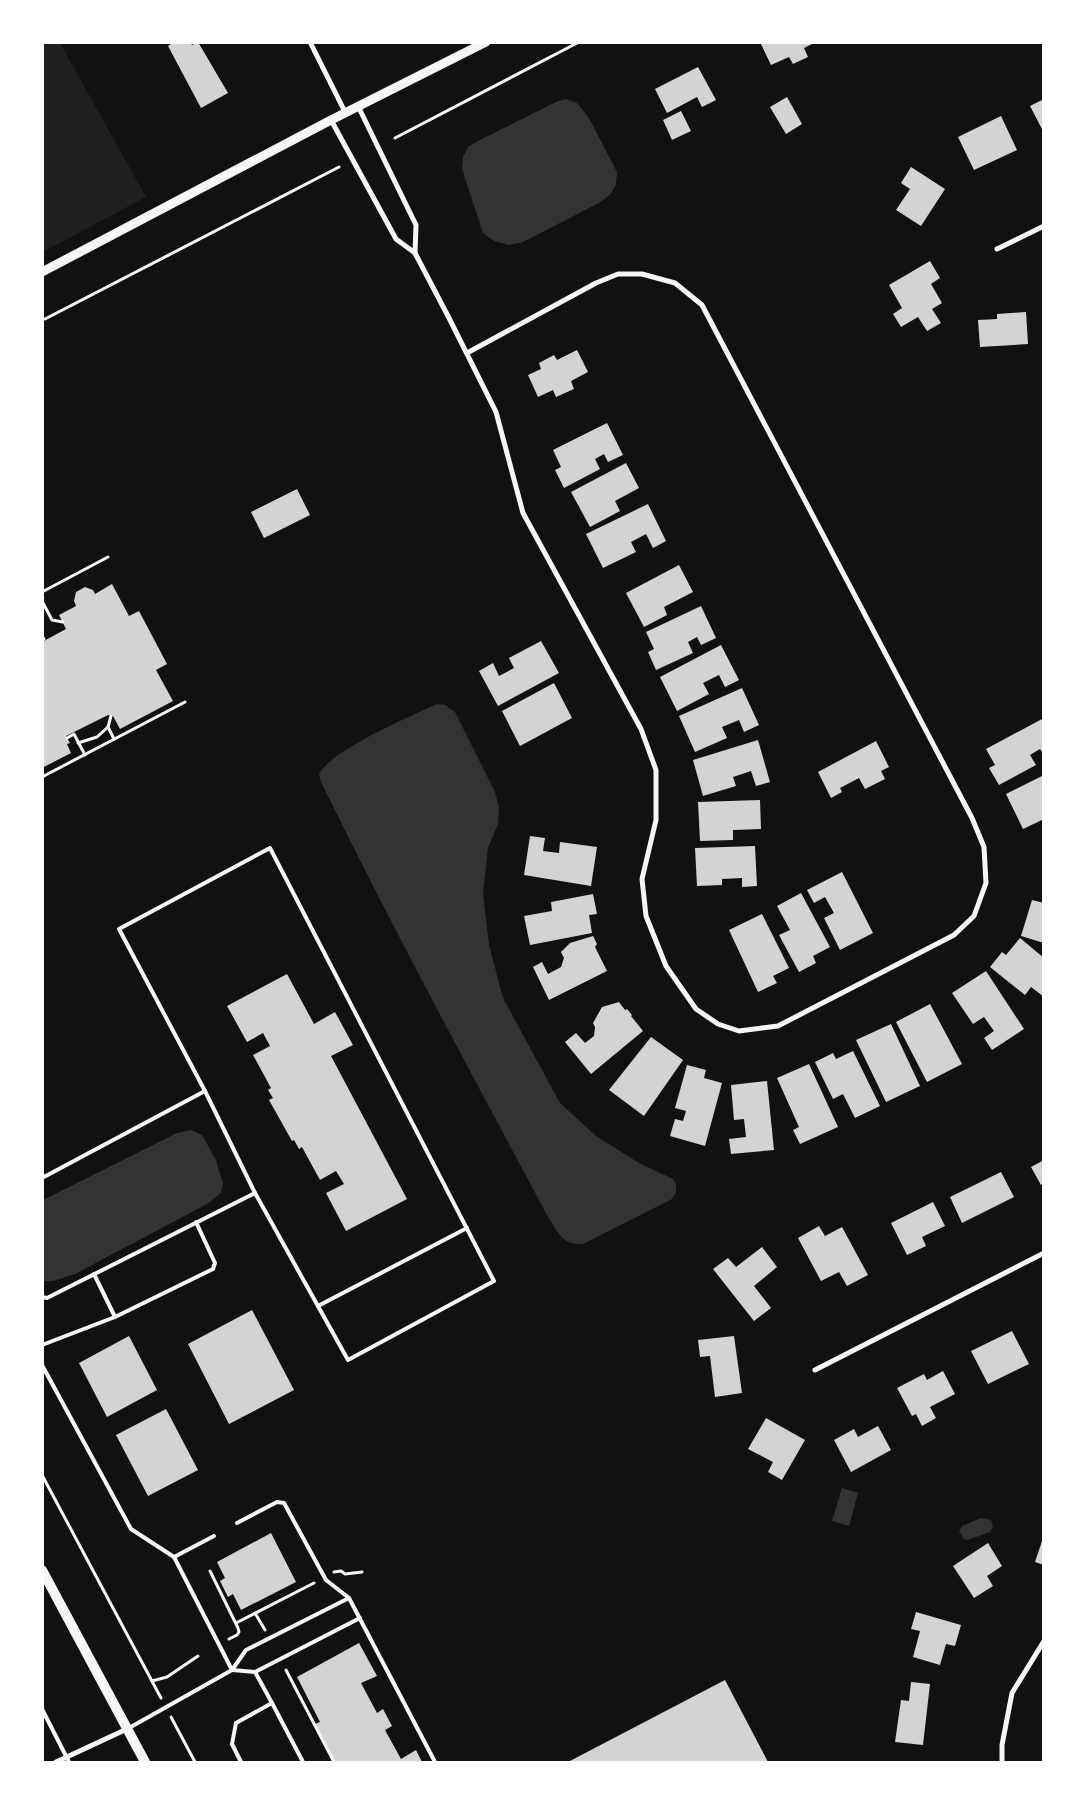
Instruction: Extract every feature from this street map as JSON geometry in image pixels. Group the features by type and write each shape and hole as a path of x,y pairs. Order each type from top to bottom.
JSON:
{"main road":[{"path":"42,1570 145,1762"}],"street":[{"path":"310,42 345,112"},
{"path":"42,272 345,112 486,42"},
{"path":"358,106 416,225 415,253"},
{"path":"331,120 396,239 415,253 466,353 496,412 523,513 641,729 656,770 656,820 642,879 646,916 666,966 696,1009 718,1024 739,1031 778,1026 954,935 974,916 986,883 984,846 972,818 702,304 674,283 642,274 618,274 596,283 466,353"},
{"path":"997,249 1044,226"},
{"path":"815,1370 1044,1253"},
{"path":"1002,1762 1002,1746 1012,1693 1044,1641"},
{"path":"56,1762 68,1760 126,1729"}],"lane":[{"path":"270,848 494,1281 348,1360 255,1193 205,1091 118,929 270,848"},
{"path":"42,1178 205,1091"},
{"path":"42,1297 47,1298 255,1193"},
{"path":"42,1345 115,1317 213,1269 215,1262 196,1222"},
{"path":"318,1306 466,1228"},
{"path":"94,1274 115,1317"},
{"path":"42,1365 131,1529 174,1557 232,1670"},
{"path":"237,1523 277,1502 284,1502 326,1580 349,1598 435,1762"},
{"path":"174,1557 214,1536"},
{"path":"126,1729 232,1670 246,1650 349,1598"},
{"path":"232,1670 255,1672 360,1618"},
{"path":"255,1672 303,1762"},
{"path":"242,1762 232,1744 236,1723 272,1703"},
{"path":"42,1709 68,1760"}],"path":[{"path":"395,138 579,42"},
{"path":"45,319 339,167"},
{"path":"42,592 108,557"},
{"path":"42,601 52,620 63,622"},
{"path":"42,777 185,702"},
{"path":"78,742 96,738 108,727 111,716"},
{"path":"108,727 114,739"},
{"path":"67,738 74,734 84,754"},
{"path":"42,1476 195,1762"},
{"path":"210,1571 239,1632 229,1639"},
{"path":"332,1573 336,1571 345,1574 362,1572"},
{"path":"236,1623 314,1583"},
{"path":"255,1613 268,1636"},
{"path":"152,1681 167,1677 198,1656"},
{"path":"286,1670 334,1762"}],"shaded area":[{"path":"43,42 60,43 146,197 43,252"},
{"path":"566,99 577,103 589,118 617,172 616,184 611,194 599,203 523,242 509,245 494,241 483,233 462,169 463,157 468,147 556,102"},
{"path":"437,704 445,705 455,712 495,792 499,808 498,824 488,848 483,894 489,945 503,998 560,1103 596,1136 639,1163 673,1179 676,1184 676,1192 672,1199 583,1244 570,1243 562,1237 548,1217 404,946 321,782 319,774 326,765 355,744"},
{"path":"191,1130 202,1135 216,1160 223,1184 221,1193 207,1204 75,1274 53,1281 43,1281 43,1200 177,1133"},
{"path":"842,1488 858,1493 849,1526 832,1521"},
{"path":"981,1518 991,1520 993,1526 990,1532 968,1540 964,1539 959,1531 962,1526"}],"building":[{"path":"174,42 190,42 192,45 198,42 228,93 201,108 168,46"},
{"path":"760,42 816,42 804,48 808,57 793,64 789,57 771,65"},
{"path":"698,67 716,100 702,107 697,97 667,113 655,89"},
{"path":"787,97 802,124 786,134 770,107"},
{"path":"1044,99 1044,133 1030,106"},
{"path":"681,111 691,131 672,140 663,120"},
{"path":"1001,116 1017,150 974,170 958,137"},
{"path":"911,167 945,189 921,226 896,210 910,189 901,183"},
{"path":"930,261 940,278 931,284 942,303 932,309 941,323 927,331 918,317 901,327 893,314 902,308 889,285"},
{"path":"1026,312 1028,344 980,347 978,320 997,319 997,314"},
{"path":"577,350 588,372 571,381 574,389 556,397 553,390 538,397 528,375 541,369 539,363 554,355 557,360"},
{"path":"607,423 623,455 608,462 604,454 595,459 600,469 564,488 555,470 561,467 553,450"},
{"path":"626,463 639,488 615,501 620,511 590,527 571,492"},
{"path":"297,489 310,515 264,538 251,512"},
{"path":"648,504 666,541 653,548 646,534 631,542 636,552 603,568 586,534"},
{"path":"679,565 693,592 664,607 667,615 644,627 626,593"},
{"path":"112,584 129,616 139,611 167,664 156,670 173,701 120,729 113,716 108,715 66,736 70,743 67,744 71,753 42,768 42,642 66,629 59,615 76,606 74,601 76,592 85,587 93,590 95,594"},
{"path":"701,606 716,638 701,645 697,637 688,642 693,653 656,670 648,652 654,649 646,632"},
{"path":"541,641 559,673 498,706 479,671 493,663 499,676 514,668 509,658"},
{"path":"721,645 739,680 725,687 719,675 703,683 709,694 677,711 660,677"},
{"path":"554,683 572,718 520,746 502,711"},
{"path":"742,688 759,725 744,732 739,720 722,727 727,738 695,752 679,716"},
{"path":"1042,719 1044,722 1044,755 1040,749 1030,755 1036,765 999,785 989,768 995,765 986,749"},
{"path":"758,740 770,782 756,786 751,771 733,777 736,786 703,796 693,760"},
{"path":"876,741 889,767 881,771 885,779 865,789 859,778 840,788 842,792 831,798 818,772"},
{"path":"1044,775 1044,819 1023,829 1006,794"},
{"path":"760,800 761,829 733,830 733,840 700,841 698,802"},
{"path":"530,836 545,838 543,851 559,853 560,842 597,847 591,886 524,875"},
{"path":"755,846 757,886 742,887 742,878 722,879 722,885 697,886 695,848"},
{"path":"842,872 873,933 840,950 824,918 834,913 825,897 814,903 807,890"},
{"path":"801,893 830,947 813,956 816,963 799,972 779,935 790,930 777,906"},
{"path":"593,894 597,914 589,915 592,933 530,945 524,916 552,911 551,902"},
{"path":"1032,900 1044,903 1044,943 1021,936"},
{"path":"762,914 789,968 773,976 777,983 758,992 729,930"},
{"path":"593,936 597,944 595,947 607,971 549,1000 533,967 542,962 548,974 561,967 564,958 561,952 570,943"},
{"path":"1020,938 1044,958 1044,997 1031,987 1025,995 990,967 1002,952 1006,955"},
{"path":"986,971 1024,1029 992,1050 984,1038 994,1031 984,1017 973,1024 952,993"},
{"path":"287,974 314,1024 335,1012 353,1045 331,1056 407,1199 346,1231 326,1193 344,1184 336,1171 320,1180 302,1147 299,1149 294,1140 292,1141 269,1100 273,1098 268,1090 271,1088 253,1055 270,1046 263,1033 247,1042 227,1006"},
{"path":"619,1002 632,1015 643,1031 591,1074 565,1042 576,1033 585,1043 594,1036 595,1027 593,1023 602,1007"},
{"path":"930,1004 962,1064 927,1082 896,1022"},
{"path":"891,1024 920,1086 886,1102 856,1040"},
{"path":"651,1037 683,1060 644,1116 609,1090"},
{"path":"853,1051 880,1106 855,1118 843,1094 833,1099 815,1062 833,1053 836,1059"},
{"path":"809,1064 838,1127 800,1144 793,1130 799,1127 777,1078"},
{"path":"687,1065 706,1070 704,1078 722,1083 705,1146 670,1136 675,1119 683,1121 686,1111 675,1108"},
{"path":"767,1081 774,1150 731,1154 729,1139 746,1137 744,1119 734,1120 731,1085"},
{"path":"1044,1160 1044,1184 1041,1185 1031,1167"},
{"path":"1001,1172 1014,1197 962,1223 950,1197"},
{"path":"933,1202 945,1226 922,1237 926,1246 907,1255 891,1223"},
{"path":"819,1226 825,1236 842,1227 868,1275 847,1286 839,1272 821,1281 798,1238"},
{"path":"762,1247 777,1267 754,1286 771,1308 754,1321 713,1269 728,1258 736,1267"},
{"path":"252,1310 294,1390 229,1424 188,1344"},
{"path":"1012,1331 1029,1364 988,1384 971,1351"},
{"path":"129,1336 157,1390 107,1417 79,1363"},
{"path":"734,1336 742,1393 715,1397 710,1356 700,1357 698,1340"},
{"path":"943,1371 955,1394 930,1407 936,1418 922,1426 916,1414 912,1416 897,1388 924,1374 927,1380"},
{"path":"166,1409 198,1470 148,1496 116,1435"},
{"path":"766,1418 805,1440 782,1480 768,1472 773,1462 748,1449"},
{"path":"878,1426 891,1450 851,1472 834,1440 854,1429 858,1437"},
{"path":"271,1533 296,1582 241,1610 233,1594 228,1597 220,1581 225,1578 217,1562"},
{"path":"1044,1538 1044,1565 1035,1562"},
{"path":"988,1543 1002,1566 987,1576 993,1586 974,1598 953,1566"},
{"path":"916,1612 961,1625 955,1646 946,1644 940,1665 913,1657 920,1631 911,1629"},
{"path":"359,1643 377,1676 361,1683 377,1713 383,1709 392,1726 385,1730 401,1759 416,1750 422,1762 335,1762 315,1724 320,1722 297,1677"},
{"path":"725,1680 768,1762 568,1762"},
{"path":"911,1682 930,1684 923,1745 895,1742 901,1700 909,1701"}]}
